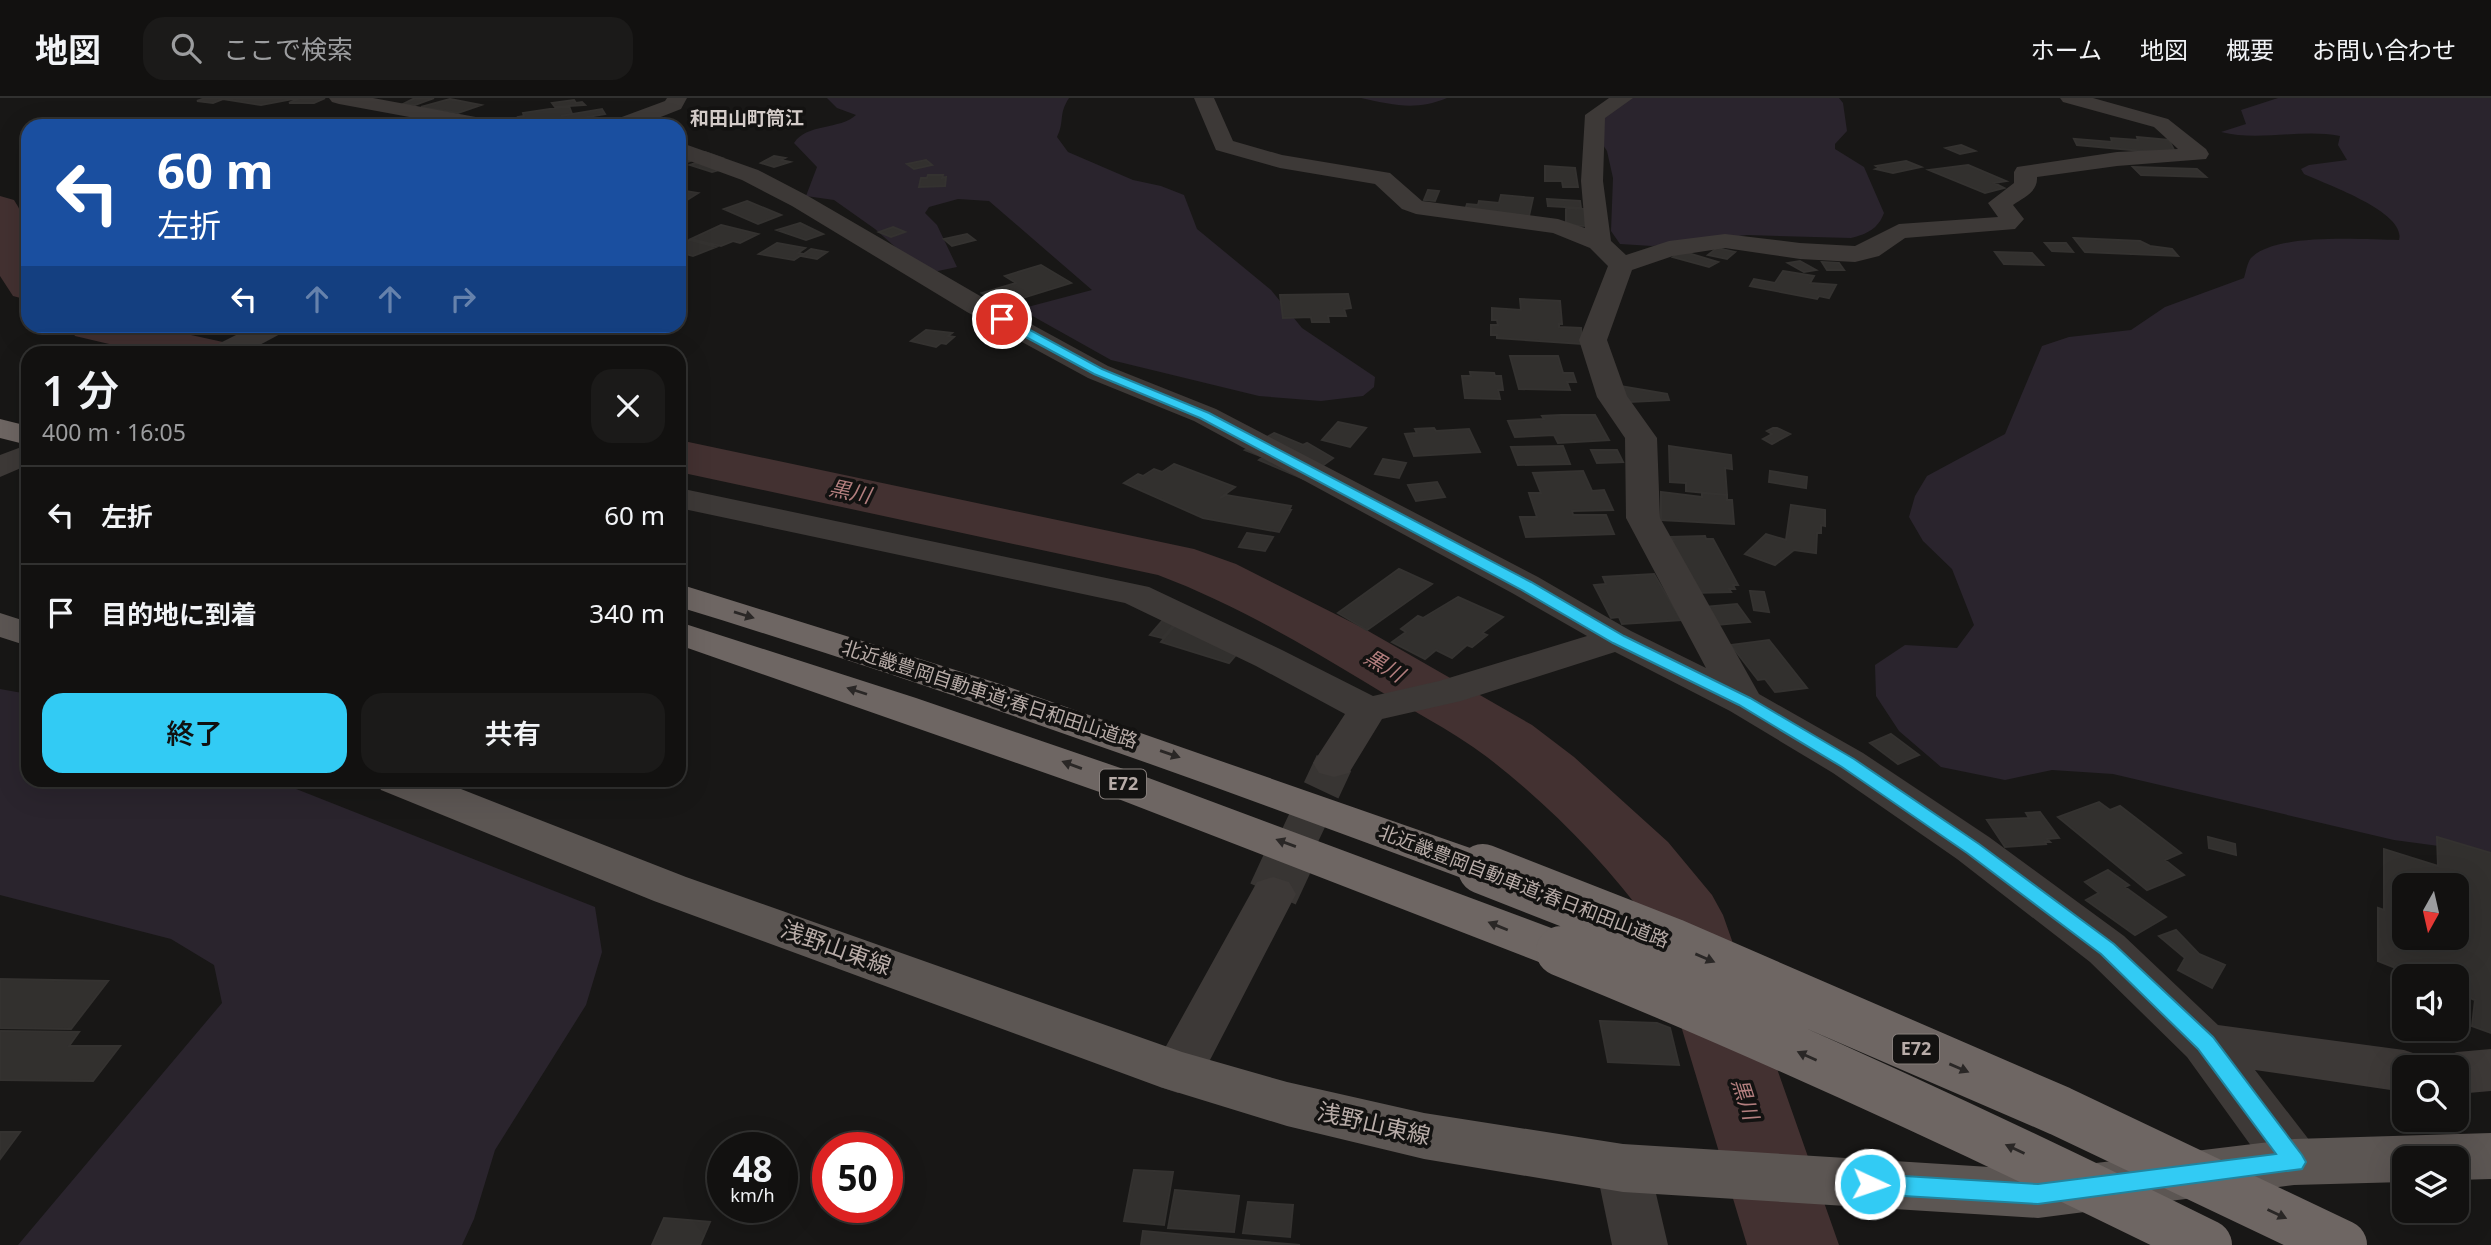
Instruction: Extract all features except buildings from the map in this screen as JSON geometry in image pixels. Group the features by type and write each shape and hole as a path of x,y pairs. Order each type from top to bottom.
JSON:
{"highway":[{"path":"0,426 20,447"},
{"name":"北近畿豊岡自動車道;春日和田山道路","path":"686,598 984,690 1198,764 1483,869 1672,943 2060,1111 2342,1245"},
{"name":"北近畿豊岡自動車道;春日和田山道路","path":"686,635 953,723 1143,790 1361,871 1561,951 1684,1001 2004,1144 2207,1245"}],"main road":[{"path":"0,624 21,632"},
{"name":"浅野山東線","path":"414,787 670,888 1178,1072 1287,1104 1424,1136 1623,1168 2038,1194 2294,1162 2392,1159"},
{"path":"2469,1157 2491,1156"}],"street":[{"path":"339,98 489,119"},
{"path":"637,119 674,105 677,98"},
{"path":"1205,98 1224,145 1280,161 1382,178 1394,185 1405,202 1416,207 1558,226 1599,243 1621,265"},
{"path":"1599,243 1592,181 1595,115 1623,98"},
{"path":"1621,265 1669,249 1725,241 1812,252 1870,251 1899,231 2006,224 2012,219 2000,203 2025,185 2025,172 2117,159 2199,154 2161,123 2070,98"},
{"path":"686,152 750,175 790,196 989,313 1098,372 1205,415 1525,586 1618,639 1744,702 1848,763 1973,848 2108,949 2205,1043 2294,1162"},
{"path":"1621,265 1593,340 1612,397 1642,438 1643,518 1744,702"},
{"path":"235,346 259,333"},
{"path":"686,499 1136,595 1269,658 1368,710 1447,692 1618,639"},
{"path":"1334,763 1368,710"},
{"path":"1178,1072 1273,894"},
{"path":"2205,1043 2392,1069"},
{"path":"2469,1073 2491,1070"},
{"path":"1623,1168 1640,1245"}],"shaded area":[{"path":"827,98 1069,98 1057,137 1068,152 1133,180 1161,186 1184,195 1197,229 1271,290 1302,328 1375,377 1374,387 1363,396 1321,401 1259,396 1111,360 1020,309 1092,290 989,201 958,199 929,207 925,213 937,225 957,267 938,271 920,269 875,229 834,200 806,196 817,167 794,143 807,132 841,123 856,115 837,108"},
{"path":"1361,98 1447,98 1414,106"},
{"path":"1629,98 1839,98 1843,103 1847,131 1835,144 1835,149 1864,167 1884,213 1882,219 1871,230 1851,238 1747,235 1652,246 1620,244 1611,231 1613,178 1607,151 1593,130 1592,121"},
{"path":"2278,98 2491,98 2491,853 2394,840 2113,774 2052,770 2005,780 1941,767 1899,731 1876,696 1875,665 1905,645 1957,648 1974,625 1952,569 1923,541 1909,517 1915,496 1927,476 2005,434 2042,346 2069,337 2131,330 2165,307 2244,278 2251,258 2280,244 2322,239 2399,240 2398,230 2378,209 2304,174 2301,169 2309,165 2347,160 2338,145 2340,136 2310,133 2251,136 2221,132 2246,124 2241,110"},
{"path":"0,689 21,693 21,787 291,787 595,907 602,952 586,1005 495,1150 474,1219 462,1245 18,1245 222,1003 214,965 171,939 0,895"}],"waterway":[{"name":"黒川","path":"0,208 5,217 16,268 21,276"},
{"name":"黒川","path":"122,333 180,346"},
{"name":"黒川","path":"686,457 1174,561 1215,576 1341,641 1508,740 1550,773 1642,860 1685,915 1793,1245"}],"tunnel":[{"path":"1297,842 1334,763"},
{"path":"1273,894 1298,840"}],"district":[{"name":"和田山町筒江","path":"747,118"}],"route":[{"path":"1002,319 1098,372 1205,415 1525,586 1618,639 1744,702 1848,763 1973,848 2108,949 2205,1043 2294,1162 2038,1194 1870,1184"}]}
